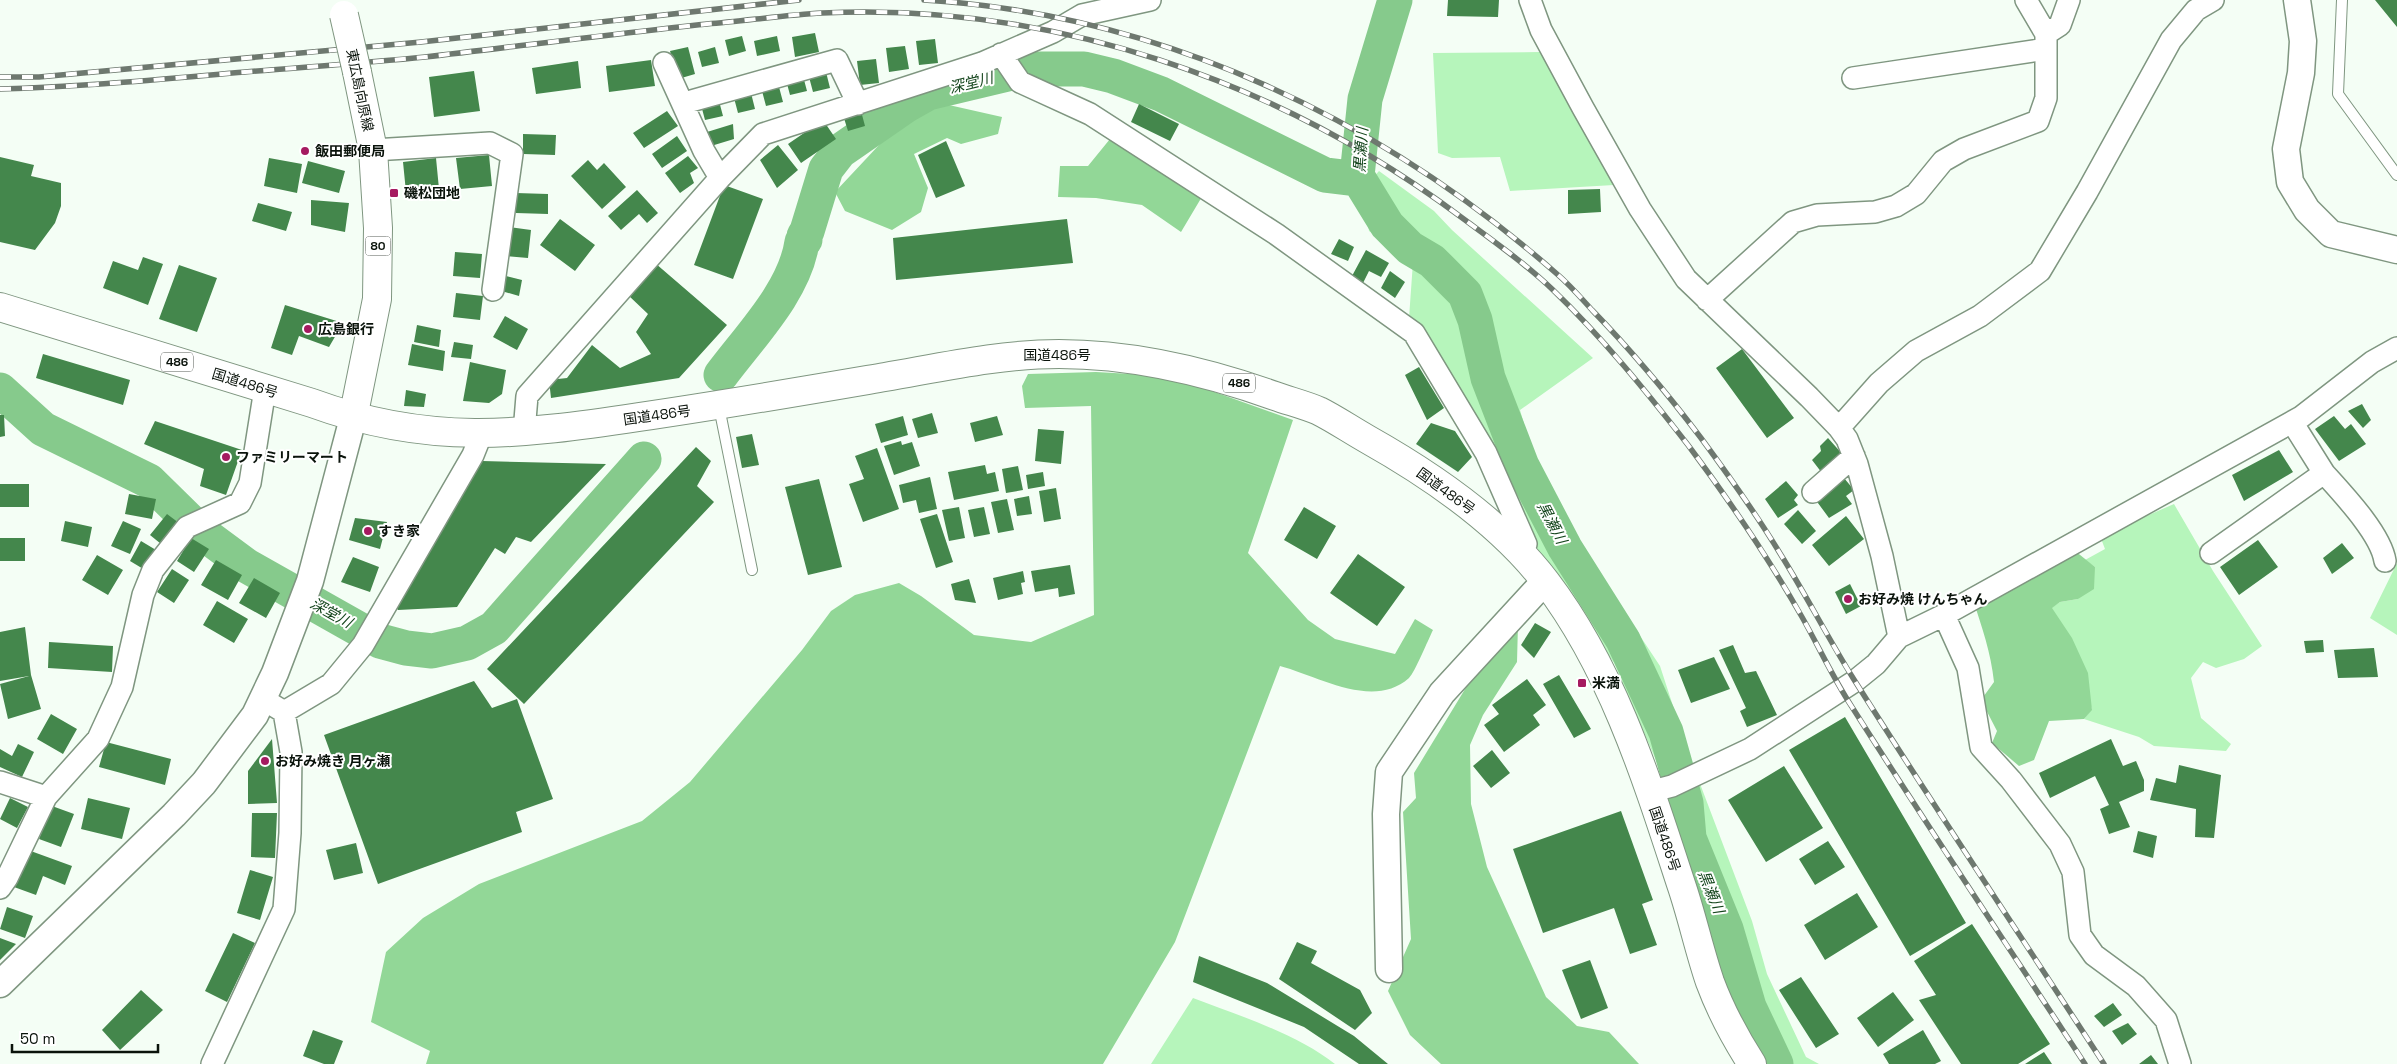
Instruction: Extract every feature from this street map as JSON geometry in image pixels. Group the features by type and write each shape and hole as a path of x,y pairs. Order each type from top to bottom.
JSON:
{"main road":[{"name":"東広島向原線","path":"343,8 373,150 378,228 377,299 353,418"},
{"name":"国道486号","path":"0,307 353,418 436,433 481,435 560,429 719,406 966,361 1012,355 1104,355 1151,361 1240,384 1320,412 1384,448 1440,484 1490,524 1545,581 1599,667 1660,789 1682,886 1711,984 1752,1064"}],"street":[{"path":"524,432 526,396 720,178 763,134 982,63 1005,59 1082,14 1150,0"},
{"path":"1530,0 1541,30 1640,209 1686,279 1839,428 1847,439 1854,456 1882,556 1900,638"},
{"path":"1707,300 1793,222 1817,215 1875,212 1896,206 1916,194 1943,161 1964,149 2038,121 2046,98 2046,41 2026,0"},
{"path":"1853,78 2046,41 2060,26 2069,0"},
{"path":"1839,428 1879,383 1916,351 1980,316 2040,271 2087,192 2171,40 2196,10 2213,0"},
{"path":"2297,0 2303,41 2301,73 2286,149 2290,182 2306,210 2331,234 2397,250"},
{"path":"1005,59 1020,82 1090,114 1276,234 1414,333 1486,453 1526,544 1520,554"},
{"path":"684,104 837,60 858,104"},
{"path":"664,63 704,151 720,178"},
{"path":"373,150 490,143 512,154 493,290"},
{"path":"1660,789 1750,749 1855,681 1876,664 1900,638 1944,616 2292,422 2372,362 2397,348"},
{"path":"0,888 8,878 46,797 98,739 122,687 142,595 153,570 187,527 240,503 250,483 265,389"},
{"path":"212,1064 284,910 290,833 291,752 273,705 310,582 353,418"},
{"path":"2292,422 2324,473 2353,504 2384,551 2385,561"},
{"path":"0,984 204,783 254,715 273,705 331,684 362,645 473,455 481,435"},
{"path":"1813,492 1854,456"},
{"path":"2211,553 2324,473"},
{"path":"1389,969 1386,814 1389,772 1442,693 1545,581"},
{"path":"1944,616 1968,668 1981,747 2012,780 2060,844 2073,872 2080,935 2094,955 2136,986 2166,1020 2180,1064"},
{"path":"0,782 46,797"}],"lane":[{"path":"2342,0 2338,94 2397,175"},
{"path":"719,406 752,570"}],"green space":[{"path":"1540,52 1614,185 1510,191 1500,157 1452,158 1438,153 1433,53"},
{"path":"940,103 1002,117 998,134 961,144 947,138 914,154 928,188 921,212 892,230 845,211 835,192 909,113"},
{"path":"1110,139 1203,195 1181,232 1142,205 1096,198 1058,197 1060,166 1088,166"},
{"path":"1379,171 1434,211 1452,230 1593,358 1520,410 1539,475 1583,550 1660,666 1688,752 1752,921 1767,974 1806,1057 1819,1064 1771,1064 1767,1059 1720,954 1674,802 1614,663 1528,539 1409,318 1413,262 1369,231 1362,190"},
{"path":"1096,372 1149,375 1209,390 1293,420 1248,553 1308,620 1335,639 1395,654 1415,619 1433,630 1412,675 1395,687 1379,691 1345,688 1280,666 1175,942 1103,1064 426,1064 430,1051 371,1022 386,952 423,918 479,884 642,821 690,782 802,650 831,611 855,595 899,583 921,596 974,635 1031,642 1094,615 1091,406 1025,408 1022,386 1028,374"},
{"path":"2174,504 2213,571 2262,646 2244,659 2216,668 2203,662 2191,678 2201,718 2231,744 2226,751 2154,746 2139,737 2084,719 2092,709 2051,608 2060,602 2078,599 2095,567 2085,560 2105,549 2100,536"},
{"path":"2069,546 2095,567 2094,589 2078,599 2060,602 2052,608 2072,638 2088,673 2092,710 2084,719 2049,721 2034,760 2019,766 1992,743 1997,731 1981,700 1994,682 1993,671 1986,640 1973,600"},
{"path":"2397,563 2397,635 2370,618"},
{"path":"1518,624 1517,662 1483,715 1470,745 1471,804 1487,867 1546,997 1577,1026 1609,1032 1639,1064 1441,1064 1410,1035 1388,991 1411,939 1403,812 1416,798 1414,773 1473,676"},
{"path":"1193,998 1285,1034 1320,1053 1335,1064 1151,1064"}],"building":[{"path":"1448,0 1499,0 1498,17 1447,16"},
{"path":"2375,0 2397,0 2397,27"},
{"path":"815,33 819,52 795,57 792,37"},
{"path":"742,36 746,51 729,56 725,40"},
{"path":"777,36 780,51 757,56 754,41"},
{"path":"935,39 938,63 919,65 916,41"},
{"path":"905,46 909,69 889,72 886,48"},
{"path":"688,47 695,74 678,79 670,51"},
{"path":"715,47 719,63 702,67 698,52"},
{"path":"876,59 879,83 860,85 857,61"},
{"path":"651,60 655,86 609,92 606,66"},
{"path":"578,61 581,88 536,94 532,68"},
{"path":"474,71 480,111 434,117 429,77"},
{"path":"826,72 830,88 813,92 809,77"},
{"path":"803,76 807,91 790,95 786,80"},
{"path":"779,87 783,102 766,106 762,91"},
{"path":"751,93 755,109 738,113 734,98"},
{"path":"719,101 723,116 705,120 701,105"},
{"path":"1139,104 1179,124 1170,141 1131,122"},
{"path":"667,111 678,126 644,148 633,133"},
{"path":"861,111 865,126 848,131 843,115"},
{"path":"823,120 836,139 801,163 788,144"},
{"path":"733,124 734,139 711,146 707,132"},
{"path":"523,134 556,135 555,155 523,154"},
{"path":"677,136 687,151 662,168 652,154"},
{"path":"946,141 965,186 936,198 918,155"},
{"path":"778,145 798,170 777,188 760,160"},
{"path":"489,155 492,186 460,189 456,158"},
{"path":"688,156 698,168 690,173 694,183 680,193 665,173"},
{"path":"0,157 34,165 31,176 61,183 61,206 55,223 35,250 0,242"},
{"path":"269,158 302,164 297,193 264,186"},
{"path":"436,158 439,189 406,192 403,162"},
{"path":"588,160 597,170 604,163 626,187 602,209 571,176"},
{"path":"308,161 345,171 339,193 302,183"},
{"path":"724,185 763,199 733,279 694,265"},
{"path":"1600,189 1601,212 1568,214 1568,190"},
{"path":"637,190 658,213 647,223 639,214 621,230 608,216"},
{"path":"516,193 548,194 548,214 516,213"},
{"path":"311,200 349,203 345,232 311,225"},
{"path":"258,203 292,212 286,231 252,221"},
{"path":"560,219 595,245 575,271 540,245"},
{"path":"1067,219 1073,263 896,280 893,238"},
{"path":"509,227 531,230 528,258 506,256"},
{"path":"1339,239 1354,247 1348,261 1331,254"},
{"path":"1366,250 1389,263 1381,277 1369,271 1363,283 1352,276"},
{"path":"455,252 482,254 480,278 453,276"},
{"path":"143,257 163,264 148,305 103,288 113,261 138,270"},
{"path":"655,263 727,325 679,378 551,398 549,380 567,378 592,345 620,368 651,354 636,332 648,314 628,295"},
{"path":"179,265 217,278 197,332 159,319"},
{"path":"1390,271 1405,282 1395,298 1381,288"},
{"path":"502,275 522,280 519,296 498,290"},
{"path":"456,293 483,296 480,320 453,317"},
{"name":"広島銀行","path":"285,305 343,323 329,347 299,336 292,355 271,348"},
{"path":"505,316 528,329 517,350 493,337"},
{"path":"417,325 441,330 439,347 414,342"},
{"path":"454,342 473,345 471,359 451,357"},
{"path":"412,344 445,351 443,371 408,365"},
{"path":"1742,349 1794,418 1767,438 1716,368"},
{"path":"43,354 130,380 123,405 36,378"},
{"path":"470,362 506,370 502,394 489,403 463,401"},
{"path":"1419,367 1444,408 1427,420 1405,375"},
{"path":"406,390 426,394 424,407 404,406"},
{"path":"2362,404 2371,420 2363,428 2348,411"},
{"path":"932,413 938,433 918,438 912,419"},
{"path":"0,415 4,415 5,436 0,437"},
{"path":"903,416 908,435 881,443 875,424"},
{"path":"997,416 1003,435 975,442 970,423"},
{"path":"2334,416 2345,429 2351,424 2366,444 2339,461 2315,429"},
{"path":"155,421 242,450 226,495 200,486 204,469 144,444"},
{"path":"1431,423 1455,431 1472,457 1458,472 1416,444"},
{"path":"1038,429 1064,431 1061,464 1035,461"},
{"path":"752,434 759,465 742,468 736,437"},
{"path":"1828,438 1844,456 1822,473 1812,460 1821,451 1820,446"},
{"path":"901,441 902,445 912,442 920,466 894,475 884,446"},
{"path":"696,447 711,461 697,486 714,502 524,704 487,669"},
{"path":"877,448 899,509 863,522 849,484 864,479 855,456"},
{"path":"2279,450 2293,472 2244,501 2232,475"},
{"path":"482,461 606,464 531,542 516,537 505,554 495,548 457,607 398,610 395,606"},
{"path":"985,465 987,474 995,472 999,491 954,500 948,472"},
{"path":"1018,466 1023,490 1006,493 1002,469"},
{"path":"1043,472 1045,486 1028,489 1026,475"},
{"path":"930,477 937,509 919,513 916,500 903,503 899,485"},
{"path":"1844,478 1854,490 1846,496 1852,504 1829,518 1815,499"},
{"path":"819,479 842,567 808,575 785,487"},
{"path":"1786,481 1798,495 1794,500 1798,505 1778,518 1765,499"},
{"path":"0,484 29,484 29,507 0,507"},
{"path":"1056,488 1061,519 1044,522 1039,491"},
{"path":"129,494 156,499 152,519 125,514"},
{"path":"1029,496 1032,514 1017,516 1014,499"},
{"path":"1007,499 1014,530 998,533 991,502"},
{"path":"959,507 965,538 949,541 942,510"},
{"path":"984,507 990,534 974,537 968,510"},
{"path":"1304,507 1336,526 1317,559 1284,540"},
{"path":"1798,510 1816,531 1802,544 1784,524"},
{"path":"167,514 183,526 166,548 150,535"},
{"path":"937,514 953,562 936,568 920,519"},
{"path":"1846,516 1864,539 1829,566 1812,545"},
{"name":"すき家","path":"355,518 387,522 380,549 349,540"},
{"path":"65,521 92,527 88,547 61,541"},
{"path":"123,521 141,529 130,554 111,546"},
{"path":"0,538 25,538 25,561 0,561"},
{"path":"191,538 209,549 194,572 177,561"},
{"path":"2258,540 2278,567 2239,595 2220,567"},
{"path":"141,541 156,550 145,570 130,561"},
{"path":"2342,543 2354,558 2332,574 2323,558"},
{"path":"1358,554 1405,587 1377,626 1330,593"},
{"path":"97,555 123,570 108,595 82,580"},
{"path":"353,557 379,567 370,592 341,582"},
{"path":"216,560 242,575 228,600 201,585"},
{"path":"1070,565 1075,594 1059,597 1058,588 1035,592 1031,571"},
{"path":"172,569 189,580 174,603 157,592"},
{"path":"1023,571 1025,582 1021,583 1023,594 998,600 993,578"},
{"path":"254,578 280,593 266,618 239,603"},
{"path":"969,579 976,603 955,600 951,584"},
{"name":"お好み焼 けんちゃん","path":"1850,584 1861,606 1846,614 1835,592"},
{"path":"217,601 248,619 234,643 203,625"},
{"path":"1535,623 1551,632 1534,658 1521,645"},
{"path":"25,627 31,675 41,709 8,719 0,684 29,676 0,681 0,632"},
{"path":"2323,640 2324,652 2306,653 2304,641"},
{"path":"49,642 113,646 112,672 48,668"},
{"path":"1733,645 1745,673 1756,671 1777,715 1747,727 1740,711 1746,708 1719,650"},
{"path":"2374,648 2378,677 2338,678 2334,650"},
{"path":"1714,657 1730,689 1691,703 1678,670"},
{"path":"1559,675 1591,729 1574,738 1543,684"},
{"path":"1527,679 1546,705 1533,715 1540,725 1504,752 1484,725 1499,714 1492,705"},
{"path":"474,681 492,708 517,699 553,799 516,812 522,832 378,884 324,735"},
{"path":"51,714 77,729 63,754 37,739"},
{"path":"1845,717 1966,923 1910,956 1789,750"},
{"path":"272,739 277,803 248,804 248,771"},
{"path":"2111,739 2123,766 2136,761 2144,780 2144,791 2119,802 2130,827 2109,834 2100,809 2109,805 2095,776 2050,798 2039,773"},
{"path":"106,742 171,759 165,785 99,767"},
{"path":"18,744 34,752 22,777 0,767 0,749 12,756"},
{"path":"1492,750 1510,773 1491,788 1473,766"},
{"path":"2179,765 2221,775 2214,838 2195,837 2196,809 2150,800 2156,778 2176,783"},
{"path":"1784,766 1823,828 1766,862 1728,800"},
{"path":"10,798 28,807 17,828 0,819"},
{"path":"88,798 130,808 122,839 81,829"},
{"path":"52,806 74,814 61,847 39,839"},
{"path":"1621,811 1653,900 1642,904 1657,945 1630,954 1614,908 1543,933 1513,849"},
{"path":"252,813 277,813 275,858 251,857"},
{"path":"2138,831 2157,836 2153,858 2133,852"},
{"path":"1828,841 1845,867 1815,885 1799,859"},
{"path":"356,843 363,873 334,880 326,850"},
{"path":"28,850 72,866 65,885 43,876 36,895 14,887"},
{"path":"250,870 273,877 260,920 237,913"},
{"path":"1857,893 1878,927 1825,960 1804,925"},
{"path":"7,907 33,916 25,938 0,929"},
{"path":"1972,924 2050,1044 2018,1064 1961,1064 1919,1000 1936,995 1914,961"},
{"path":"233,933 255,943 227,1002 205,991"},
{"path":"0,938 16,944 0,960"},
{"path":"1297,942 1317,951 1311,963 1360,990 1372,1013 1355,1030 1279,979"},
{"path":"1199,956 1267,983 1354,1036 1388,1064 1359,1064 1304,1027 1193,982"},
{"path":"1590,960 1608,1008 1581,1019 1562,970"},
{"path":"1801,977 1839,1034 1816,1048 1779,990"},
{"path":"141,990 163,1010 120,1050 102,1030"},
{"path":"1893,992 1914,1020 1878,1047 1857,1018"},
{"path":"2113,1003 2122,1015 2104,1027 2094,1016"},
{"path":"2128,1023 2137,1034 2122,1045 2112,1031"},
{"path":"313,1030 343,1041 334,1064 324,1064 303,1056"},
{"path":"1923,1030 1941,1061 1935,1064 1889,1064 1883,1054"},
{"path":"2044,1052 2052,1064 2025,1064"},
{"path":"2151,1055 2158,1064 2139,1064"}],"waterway":[{"name":"黒瀬川","path":"1395,0 1365,99 1357,176 1387,225 1410,248 1432,261 1465,294 1475,320 1488,378 1522,466 1565,548 1623,640 1666,732 1686,803 1689,838 1726,929 1749,1007 1776,1064"},
{"name":"深堂川","path":"721,375 758,329 790,278 798,260 802,242 805,240 804,236 826,169 840,151 905,106 928,93 1029,69 1084,69 1113,76 1161,94 1325,175 1350,178 1357,176"},
{"name":"深堂川","path":"0,390 43,429 149,481 201,532 247,566 380,641 406,648 432,651 467,643 494,628 644,459"}],"railway":[{"path":"0,77 39,77 421,42 799,0"},
{"path":"924,0 1012,9 1098,27 1182,52 1263,84 1342,123 1417,168 1489,218 1562,278 1662,388 1701,438 1762,525 1884,727 2104,1064"},
{"path":"0,89 122,82 425,57 808,14 908,13 993,21 1077,37 1160,60 1239,90 1317,126 1391,169 1461,217 1542,279 1588,326 1656,405 1688,445 1748,529 1789,595 1852,707 2085,1064"}],"place":[{"name":"飯田郵便局","path":"305,151"},
{"name":"磯松団地","path":"394,193"},
{"name":"広島銀行","path":"308,329"},
{"name":"ファミリーマート","path":"226,457"},
{"name":"すき家","path":"368,531"},
{"name":"お好み焼 けんちゃん","path":"1848,599"},
{"name":"米満","path":"1582,683"},
{"name":"お好み焼き 月ヶ瀬","path":"265,761"}]}
